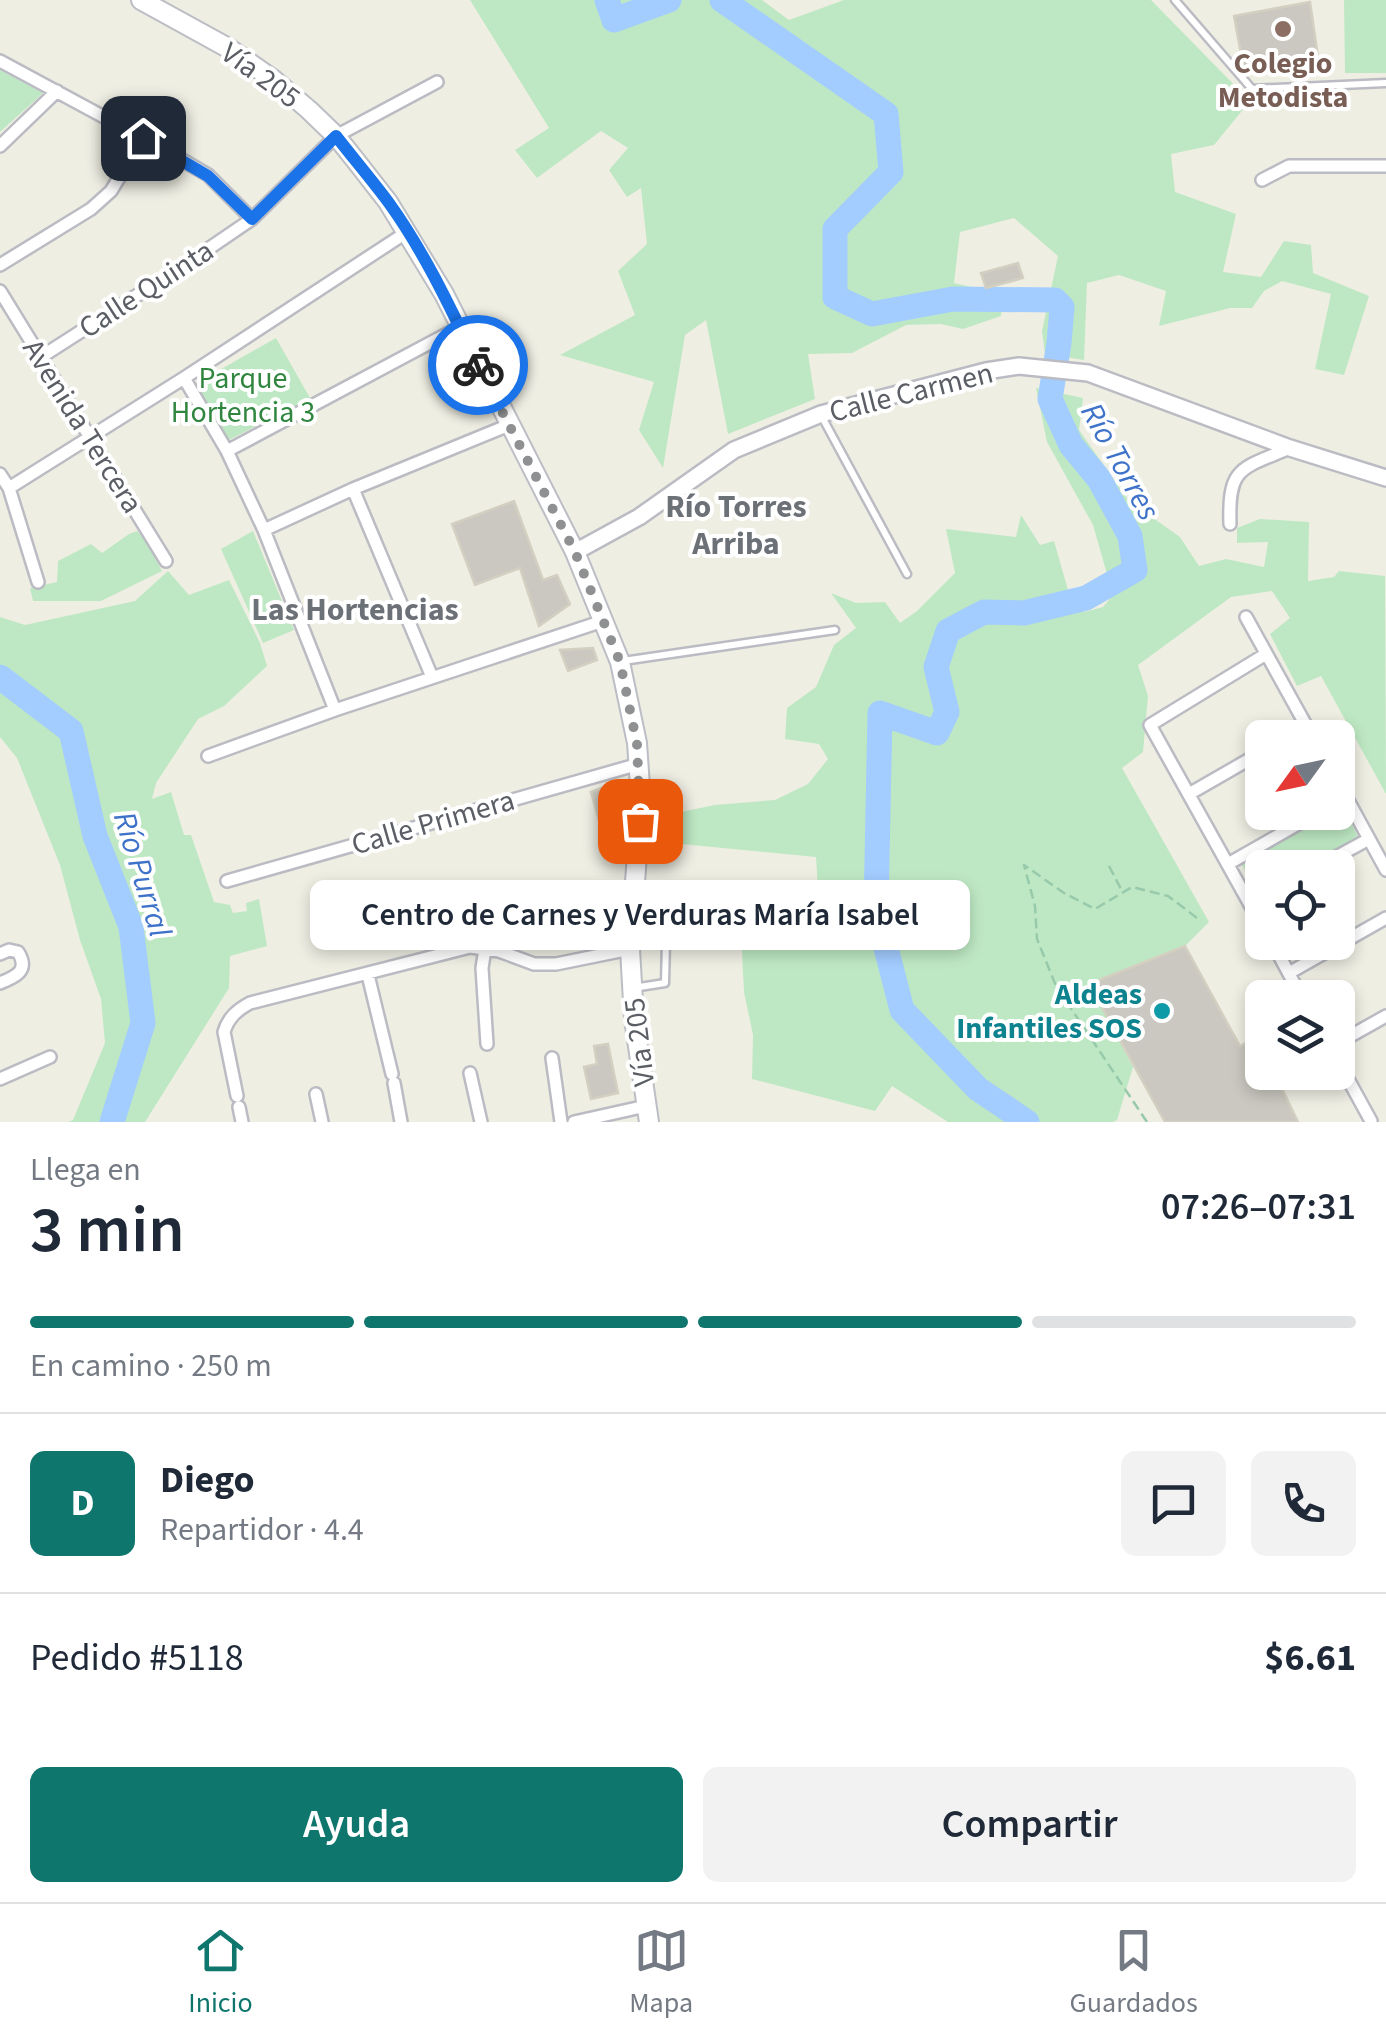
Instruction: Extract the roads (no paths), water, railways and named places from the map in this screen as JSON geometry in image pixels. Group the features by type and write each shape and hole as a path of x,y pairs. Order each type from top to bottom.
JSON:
{"main road":[{"name":"Vía 205","path":"141,0 245,59 274,80 336,136 388,202 444,294 575,552 620,662 639,764 640,828 630,943 634,1019 648,1114"}],"street":[{"path":"0,61 208,176 252,219"},
{"name":"Calle Quinta","path":"41,357 252,219 336,136 437,82"},
{"path":"0,146 57,91"},
{"path":"0,265 91,209 111,191 143,138"},
{"path":"1262,180 1289,166 1386,166"},
{"path":"9,488 408,232"},
{"name":"Avenida Tercera","path":"0,290 166,561"},
{"path":"227,451 460,326"},
{"name":"Calle Carmen","path":"575,552 639,517 734,450 821,414 986,371 1020,366 1078,371 1290,448 1386,478"},
{"path":"184,378 227,451 264,530 335,710"},
{"path":"264,530 509,425"},
{"path":"1230,524 1229,495 1237,475 1290,448"},
{"path":"0,474 9,488 38,582"},
{"path":"353,489 432,677"},
{"path":"1246,617 1302,720"},
{"path":"208,756 602,621"},
{"path":"1245,895 1150,724 1266,654"},
{"path":"1189,794 1245,762"},
{"name":"Calle Primera","path":"227,881 639,764"},
{"path":"1355,819 1386,870"},
{"path":"1228,864 1288,830"},
{"path":"1349,850 1369,839"},
{"path":"1288,972 1386,918"},
{"path":"242,1122 224,1032 226,1023 250,1003 470,947 499,951 534,964 556,964 630,943"},
{"path":"485,949 482,968 487,1044"},
{"path":"0,954 18,952 23,967 19,975 0,984"},
{"path":"1282,960 1292,980"},
{"path":"368,975 401,1122"},
{"path":"1355,1033 1386,1016"},
{"path":"0,1079 50,1057"},
{"path":"552,1058 561,1122"},
{"path":"470,1073 480,1122"},
{"path":"1353,1090 1370,1122 1386,1114"},
{"path":"316,1094 322,1122"},
{"path":"574,1122 648,1114"}],"lane":[{"path":"1175,0 1252,89 1386,83"},
{"path":"821,414 907,574"},
{"path":"620,662 834,630"},
{"path":"630,943 666,941 664,983 632,988"}],"waterway":[{"name":"Río Torres","path":"607,0 614,20 669,0"},
{"name":"Río Torres","path":"722,0 886,114 891,172 835,229 835,297 872,314 953,299 1055,300 1062,307 1050,399 1071,445 1099,479 1130,536 1135,570 1086,598 1024,613 984,612 948,631 936,667 947,712 937,733 880,713 876,909 902,1010 978,1089 1027,1122"},
{"name":"Río Purral","path":"0,677 71,731 95,836 131,927 143,1023 112,1122"}],"place":[{"name":"Colegio Metodista","path":"1283,29"},
{"name":"Centro de Carnes y Verduras María Isabel","path":"640,821"},
{"name":"Aldeas Infantiles SOS","path":"1162,1011"}],"district":[{"name":"Río Torres Arriba","path":"736,524"},
{"name":"Las Hortencias","path":"355,609"}],"park label":[{"name":"Parque Hortencia 3","path":"243,395"}]}
